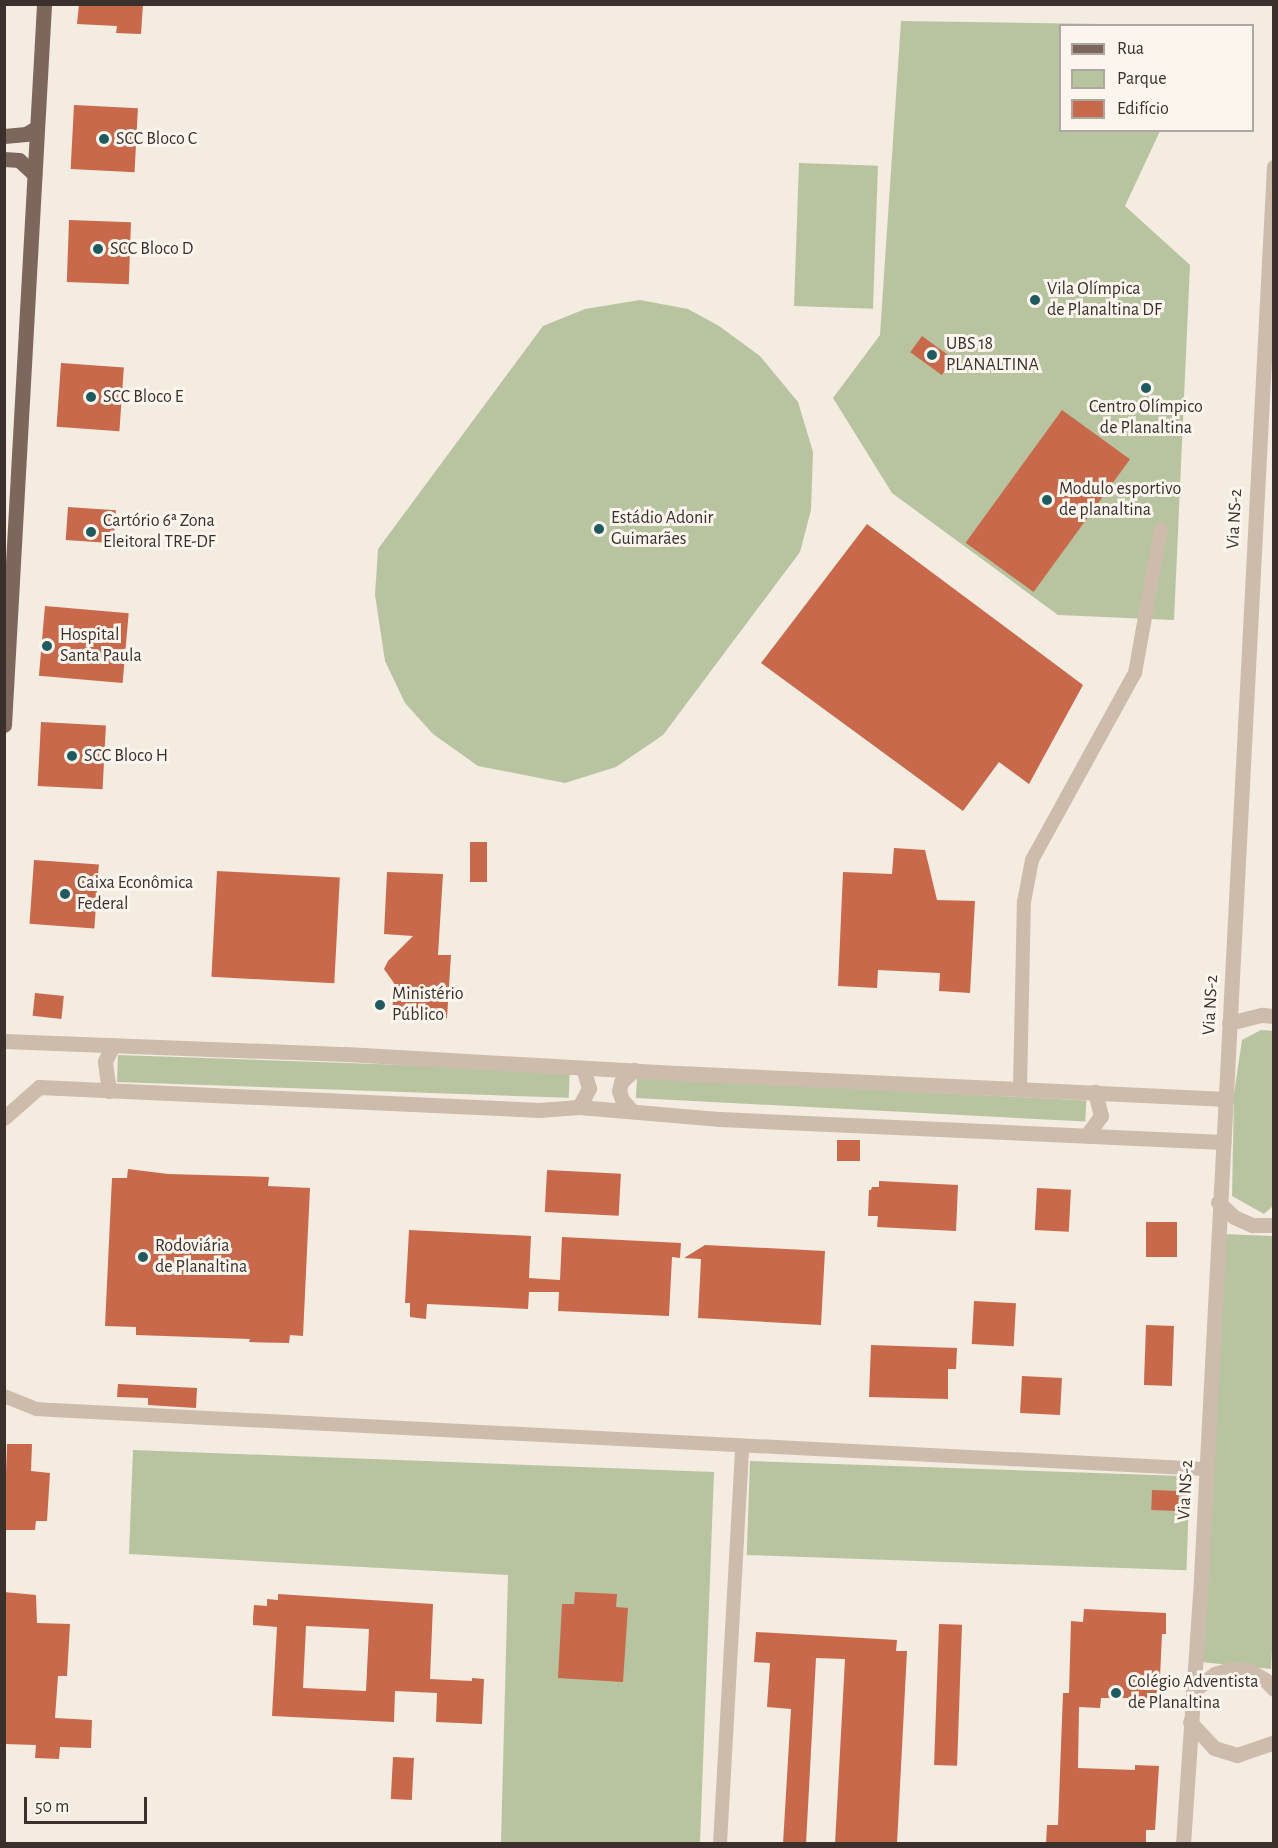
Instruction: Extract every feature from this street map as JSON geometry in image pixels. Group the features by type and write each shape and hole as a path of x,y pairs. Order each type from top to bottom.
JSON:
{"main road":[{"path":"4,725 44,4"},
{"path":"4,136 26,134 36,128"},
{"path":"4,159 19,160 34,174"}],"street":[{"name":"Via NS-2","path":"1184,1844 1206,1469 1218,1202 1268,395 1274,168"},
{"path":"1020,1089 1024,902 1032,860 1135,673 1161,529"},
{"path":"1229,1023 1262,1015 1274,1016"},
{"path":"4,1041 112,1047 346,1054 583,1068 1226,1099"},
{"path":"110,1090 105,1061 112,1047"},
{"path":"579,1107 589,1088 583,1068"},
{"path":"631,1110 622,1100 619,1091 621,1082 634,1070"},
{"path":"4,1118 39,1087 539,1110 579,1107 720,1119 1223,1142"},
{"path":"1088,1135 1101,1116 1095,1092"},
{"path":"1218,1202 1234,1217 1252,1225 1274,1225"},
{"path":"4,1396 45,1409 1206,1469"},
{"path":"720,1844 742,1446"},
{"path":"1193,1691 1202,1682 1230,1669 1248,1670 1265,1680 1274,1689"},
{"path":"1190,1722 1214,1748 1237,1755 1274,1742"}],"green space":[{"name":"Vila Olímpica de Planaltina DF","path":"901,21 1101,24 1059,24 1059,132 1160,132 1125,206 1190,265 1174,620 1058,615 892,493 833,398 880,335"},
{"path":"799,163 878,166 873,309 794,306"},
{"name":"Estádio Adonir Guimarães","path":"640,300 688,309 719,326 760,356 798,402 813,452 811,510 800,552 663,735 616,767 565,783 478,766 433,734 405,703 385,661 375,595 378,549 543,326 585,309"},
{"path":"1261,1030 1274,1031 1273,1206 1264,1214 1232,1196 1234,1094 1242,1040"},
{"path":"118,1055 570,1071 569,1098 117,1082"},
{"path":"637,1077 1086,1101 1085,1122 636,1098"},
{"path":"1223,1234 1273,1236 1274,1611 1271,1669 1200,1662"},
{"path":"133,1450 714,1472 700,1843 501,1843 508,1575 129,1554"},
{"path":"750,1461 1190,1476 1186,1570 747,1555"}],"building":[{"path":"79,4 143,4 141,34 116,33 117,26 77,24"},
{"name":"SCC Bloco C","path":"74,105 138,108 135,172 71,169"},
{"name":"SCC Bloco D","path":"69,220 131,222 129,284 67,282"},
{"name":"UBS 18 PLANALTINA","path":"922,336 954,359 942,375 910,352"},
{"name":"SCC Bloco E","path":"61,363 124,367 119,431 57,427"},
{"name":"Modulo esportivo de planaltina","path":"1062,410 1130,459 1034,592 966,543"},
{"name":"Cartório 6ª Zona Eleitoral TRE-DF","path":"68,507 116,510 114,543 66,540"},
{"path":"867,524 1083,685 1029,784 999,762 963,811 761,663"},
{"path":"45,606 129,613 123,683 39,676"},
{"name":"SCC Bloco H","path":"41,722 106,725 103,789 38,786"},
{"path":"470,842 487,842 487,882 470,882"},
{"path":"894,848 925,850 937,900 975,901 970,993 939,991 940,973 878,970 877,988 838,986 843,872 892,874"},
{"name":"Caixa Econômica Federal","path":"34,860 99,865 94,928 30,924"},
{"path":"217,871 340,877 334,983 211,977"},
{"path":"387,872 443,874 438,955 451,955 447,1018 392,1015 394,983 384,969 388,961 413,936 384,934"},
{"path":"35,993 64,996 61,1019 33,1016"},
{"path":"837,1140 860,1140 860,1161 837,1161"},
{"name":"Rodoviária de Planaltina","path":"128,1169 168,1174 269,1177 268,1186 310,1188 303,1336 290,1335 289,1343 249,1342 250,1339 136,1335 136,1327 105,1326 112,1178 127,1178"},
{"path":"547,1170 621,1174 619,1216 545,1212"},
{"path":"879,1181 958,1185 956,1231 877,1227 878,1216 868,1216 869,1190 872,1187 879,1187"},
{"path":"1037,1188 1071,1190 1069,1232 1035,1230"},
{"path":"1146,1222 1177,1222 1177,1257 1146,1257"},
{"path":"409,1230 531,1236 529,1278 560,1280 562,1237 681,1243 680,1258 672,1257 669,1316 558,1311 559,1292 529,1292 528,1309 427,1304 426,1319 410,1317 410,1303 405,1303"},
{"path":"705,1245 825,1251 821,1325 698,1318 701,1259 684,1258"},
{"path":"974,1301 1016,1303 1014,1346 972,1344"},
{"path":"1146,1325 1174,1326 1172,1386 1144,1385"},
{"path":"871,1345 957,1348 956,1369 948,1369 948,1399 869,1397"},
{"path":"1022,1376 1062,1378 1060,1415 1020,1413"},
{"path":"118,1384 197,1388 196,1408 148,1405 148,1398 117,1397"},
{"path":"7,1444 32,1444 31,1471 50,1473 47,1521 36,1521 35,1530 4,1530"},
{"path":"1152,1490 1179,1491 1178,1511 1151,1510"},
{"path":"4,1592 36,1595 37,1623 70,1624 67,1676 58,1676 55,1718 92,1720 91,1748 60,1747 59,1759 35,1758 36,1745 4,1744"},
{"path":"575,1592 617,1594 616,1607 628,1608 623,1682 558,1678 562,1604 574,1604"},
{"path":"278,1594 433,1604 430,1679 472,1681 472,1678 484,1679 482,1724 436,1722 437,1693 395,1691 394,1722 272,1716 277,1627 253,1625 253,1618 254,1605 267,1606 267,1599 278,1600","holes":["306,1626 369,1629 366,1691 303,1688"]},
{"path":"1084,1609 1166,1613 1166,1634 1162,1634 1159,1698 1101,1698 1100,1708 1079,1707 1078,1768 1135,1770 1135,1765 1159,1766 1155,1830 1146,1830 1146,1844 1046,1844 1047,1825 1058,1825 1063,1693 1069,1693 1071,1621 1083,1622"},
{"path":"939,1624 962,1625 957,1766 934,1765"},
{"path":"756,1632 897,1640 896,1651 907,1651 897,1844 835,1844 845,1659 816,1658 806,1844 783,1844 791,1709 767,1707 770,1663 754,1662"},
{"path":"393,1757 414,1758 412,1800 391,1799"}],"place":[{"name":"SCC Bloco C","path":"104,139"},
{"name":"SCC Bloco D","path":"98,249"},
{"name":"Vila Olímpica de Planaltina DF","path":"1035,300"},
{"name":"UBS 18 PLANALTINA","path":"932,355"},
{"name":"Centro Olímpico de Planaltina","path":"1146,388"},
{"name":"SCC Bloco E","path":"91,397"},
{"name":"Modulo esportivo de planaltina","path":"1047,500"},
{"name":"Estádio Adonir Guimarães","path":"599,529"},
{"name":"Cartório 6ª Zona Eleitoral TRE-DF","path":"91,532"},
{"name":"Hospital Santa Paula","path":"47,646"},
{"name":"SCC Bloco H","path":"72,756"},
{"name":"Caixa Econômica Federal","path":"65,894"},
{"name":"Ministério Público","path":"380,1005"},
{"name":"Rodoviária de Planaltina","path":"143,1257"},
{"name":"Colégio Adventista de Planaltina","path":"1116,1693"}]}
